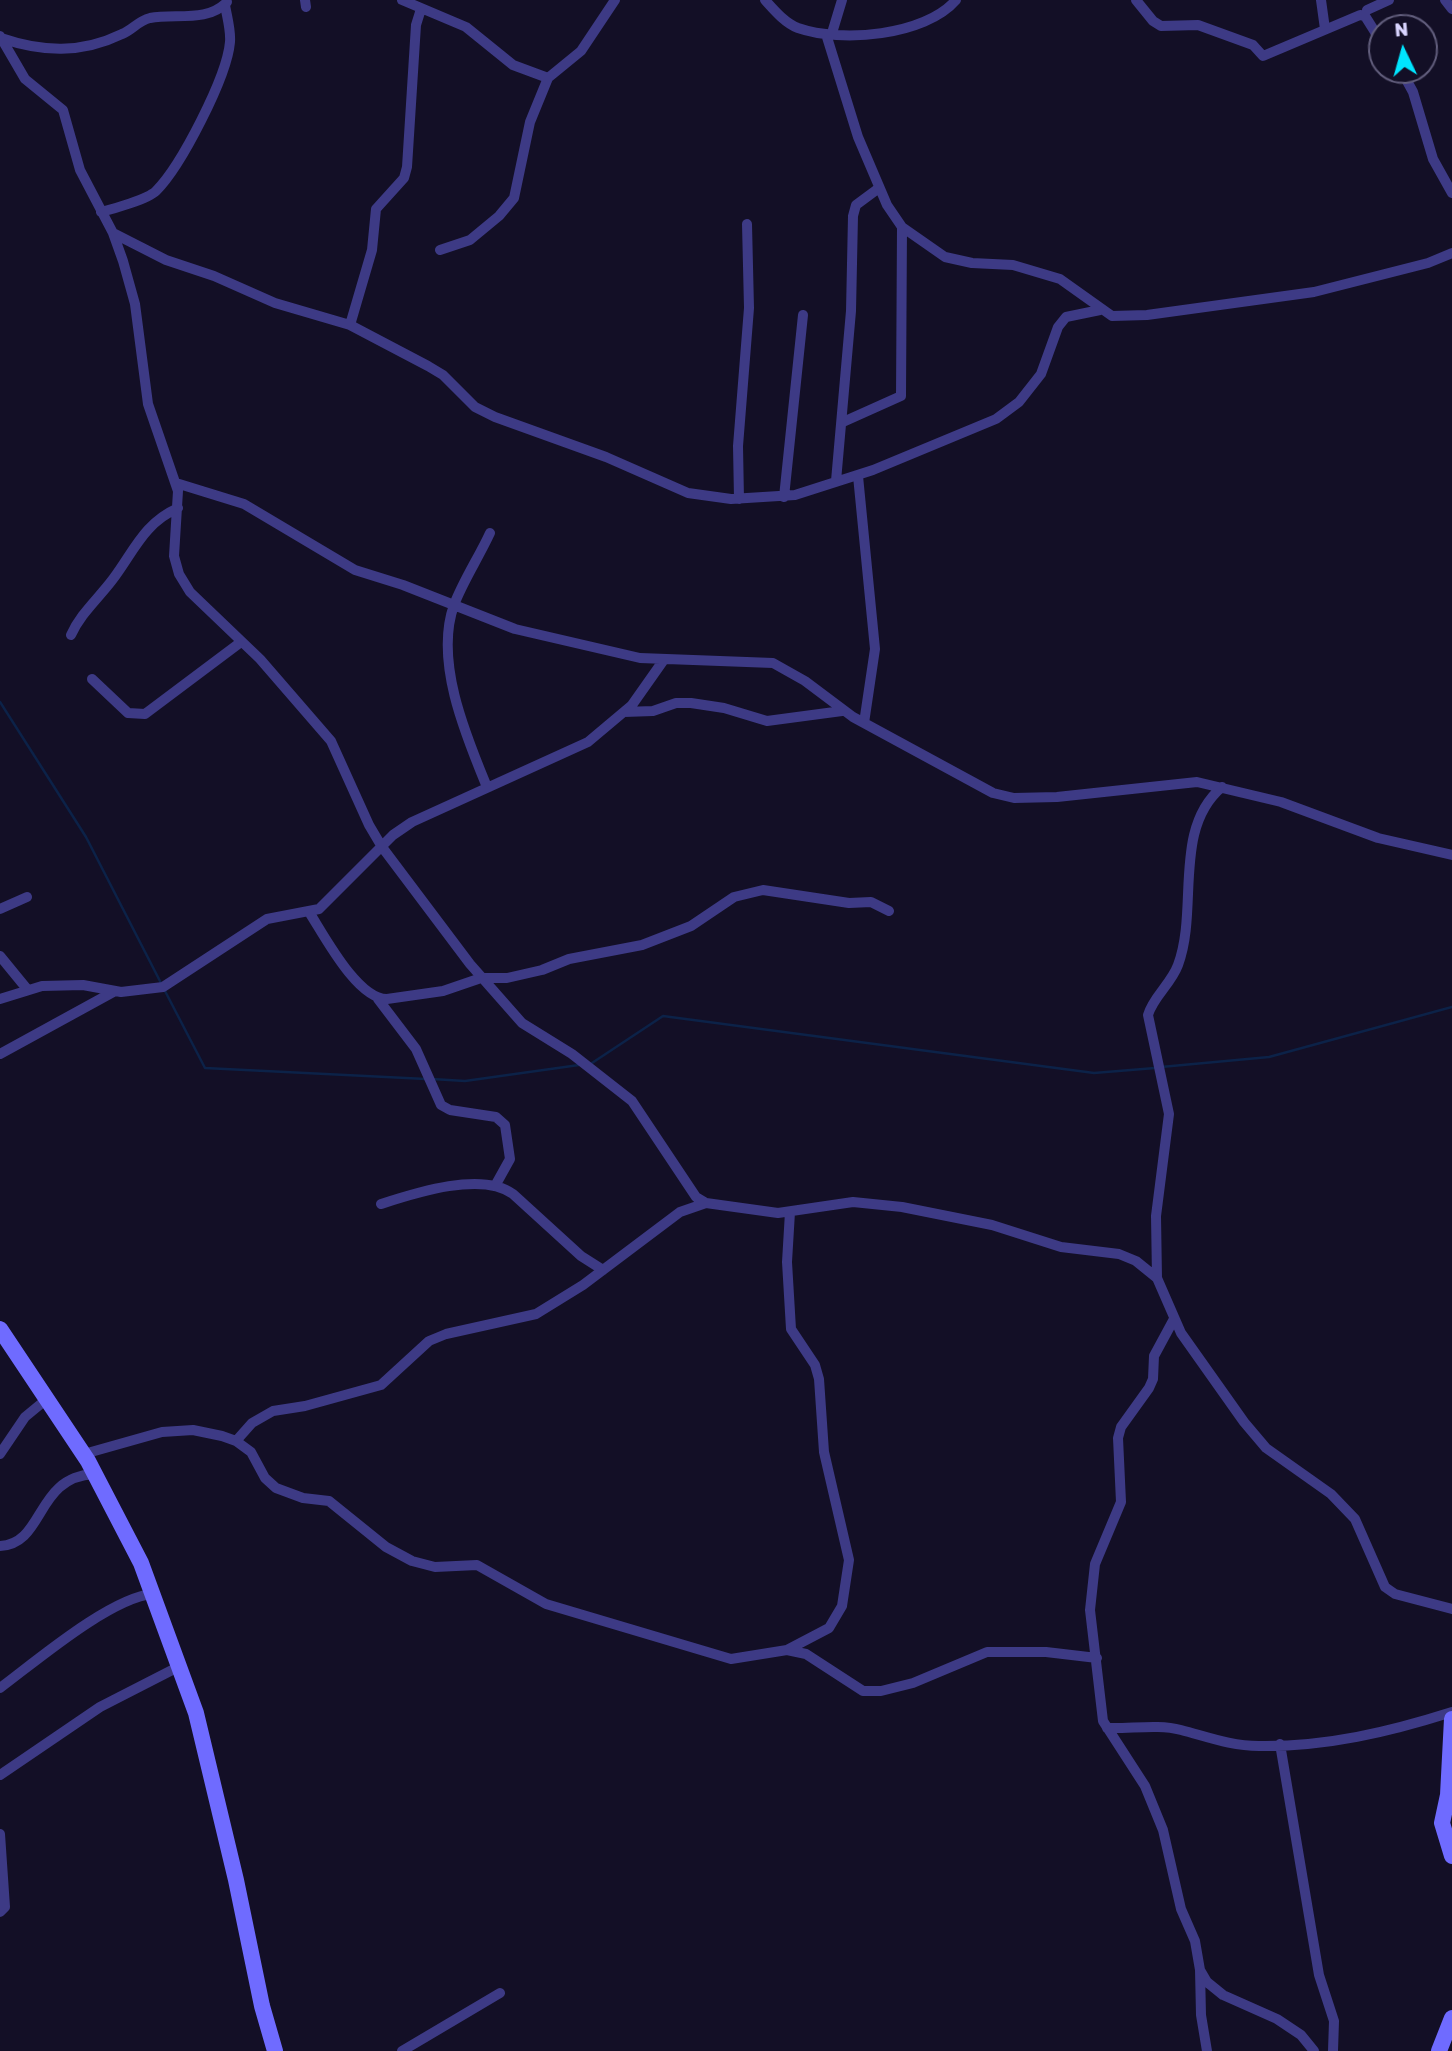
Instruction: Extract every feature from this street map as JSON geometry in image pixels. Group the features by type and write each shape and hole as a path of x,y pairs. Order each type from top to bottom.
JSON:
{"street":[{"path":"402,0 466,27 526,72 548,78"},
{"path":"440,250 470,240 499,216 513,198 530,122 548,78 581,51 615,0"},
{"path":"765,0 793,26 829,33 909,30 928,22 954,2 966,0"},
{"path":"842,0 829,33 858,137 880,188 902,227 945,257 972,263 1013,265 1060,279 1100,310 1112,316 1127,317 1284,297 1428,263 1452,253"},
{"path":"1136,0 1153,21 1161,26 1199,25 1251,44 1263,57 1366,8 1389,0"},
{"path":"1321,0 1325,29"},
{"path":"1,37 48,50 67,49 117,36 143,20 208,14 227,3 228,52 214,92 187,146 154,193 101,212"},
{"path":"350,325 372,250 376,209 404,178 407,167 416,25 421,9"},
{"path":"1,37 25,79 62,110 80,170 113,233 135,304 148,404 176,482 178,508 174,556 179,574 190,592 305,709 331,741 369,825 382,847 481,978 522,1023 572,1054 632,1101 696,1197 706,1203 764,1212 790,1212 853,1202 953,1216 992,1224 1061,1247 1119,1254 1149,1269 1157,1278 1174,1319 1199,1361 1266,1448 1345,1507 1364,1535 1385,1587 1395,1594 1452,1609"},
{"path":"1409,84 1433,159 1452,193"},
{"path":"836,481 851,311 853,216 856,205 880,188"},
{"path":"739,499 738,446 749,309 747,224"},
{"path":"842,422 901,396 902,227"},
{"path":"113,233 166,260 215,276 275,303 350,325 435,370 468,401 495,417 607,457 682,491 739,499 784,497 858,476 996,419 1019,402 1041,374 1058,327 1066,317 1100,310"},
{"path":"784,497 803,315"},
{"path":"858,476 875,649 864,723"},
{"path":"176,482 244,503 355,570 540,636 621,655 663,661 773,663 805,681 842,711 993,793 1014,798 1057,797 1186,782 1222,787 1281,802 1378,838 1452,855"},
{"path":"71,635 85,609 114,578 149,526 178,508"},
{"path":"487,787 458,710 449,635 454,606 490,533"},
{"path":"92,679 128,713 145,714 241,642"},
{"path":"0,999 27,989 61,984 115,991 145,991 163,986 267,919 279,914 319,909 382,847 412,822 588,742 624,712 663,661"},
{"path":"624,712 653,711 676,703 691,703 724,708 766,721 842,711"},
{"path":"1157,1278 1156,1216 1169,1114 1148,1015 1151,1004 1161,995 1180,957 1199,814 1222,787"},
{"path":"378,999 443,991 481,978 507,978 542,970 569,959 642,945 691,926 734,897 763,890 849,902 871,902 889,911"},
{"path":"0,909 27,897"},
{"path":"309,912 356,980 378,999 416,1049 441,1105 450,1110 496,1117 505,1125 510,1159 495,1186"},
{"path":"0,956 27,989"},
{"path":"0,1054 115,991"},
{"path":"381,1204 435,1188 495,1186 513,1194 581,1256 603,1270"},
{"path":"236,1441 252,1423 273,1411 304,1406 381,1385 429,1341 491,1322 530,1317 603,1270 680,1212 706,1203"},
{"path":"84,1454 137,1437 181,1430 206,1432 236,1441 251,1452 265,1478 276,1489 295,1496 329,1501 386,1547 412,1561 435,1567 477,1565 546,1604 731,1659 787,1650 829,1628 842,1606 849,1560 824,1452 820,1379 815,1365 791,1329 789,1318 787,1262 790,1212"},
{"path":"1174,1319 1154,1356 1153,1379 1149,1388 1126,1417 1118,1438 1121,1502 1095,1564 1090,1619 1097,1658 1100,1710 1107,1728 1144,1786 1163,1830 1181,1909 1195,1941 1200,1970 1200,2015 1207,2051"},
{"path":"0,1329 84,1454 130,1538 153,1594 196,1713 236,1880 262,2006 275,2051"},
{"path":"0,1454 26,1417 48,1398"},
{"path":"0,1546 23,1539 57,1487 83,1474 94,1474"},
{"path":"0,1688 79,1630 141,1595 153,1594"},
{"path":"787,1650 806,1654 827,1665 863,1691 913,1683 987,1652 1046,1652 1097,1658"},
{"path":"0,1774 100,1707 180,1666"},
{"path":"1107,1728 1181,1730 1213,1741 1260,1746 1351,1740 1452,1712"},
{"path":"1452,1719 1448,1795 1442,1823 1452,1856"},
{"path":"1280,1744 1319,1975 1334,2021 1333,2051"},
{"path":"0,1834 5,1888 5,1907 0,1912"},
{"path":"1200,1970 1215,1990 1278,2018 1301,2035 1314,2051"},
{"path":"402,2051 500,1993"},
{"path":"1439,2051 1452,2018"}],"waterway":[{"path":"0,702 86,837 162,985"},
{"path":"165,991 205,1068 426,1079"},
{"path":"1161,1067 1269,1057 1452,1007"},
{"path":"592,1063 663,1016 1094,1073 1155,1068"},
{"path":"432,1079 465,1081 579,1065"}]}
